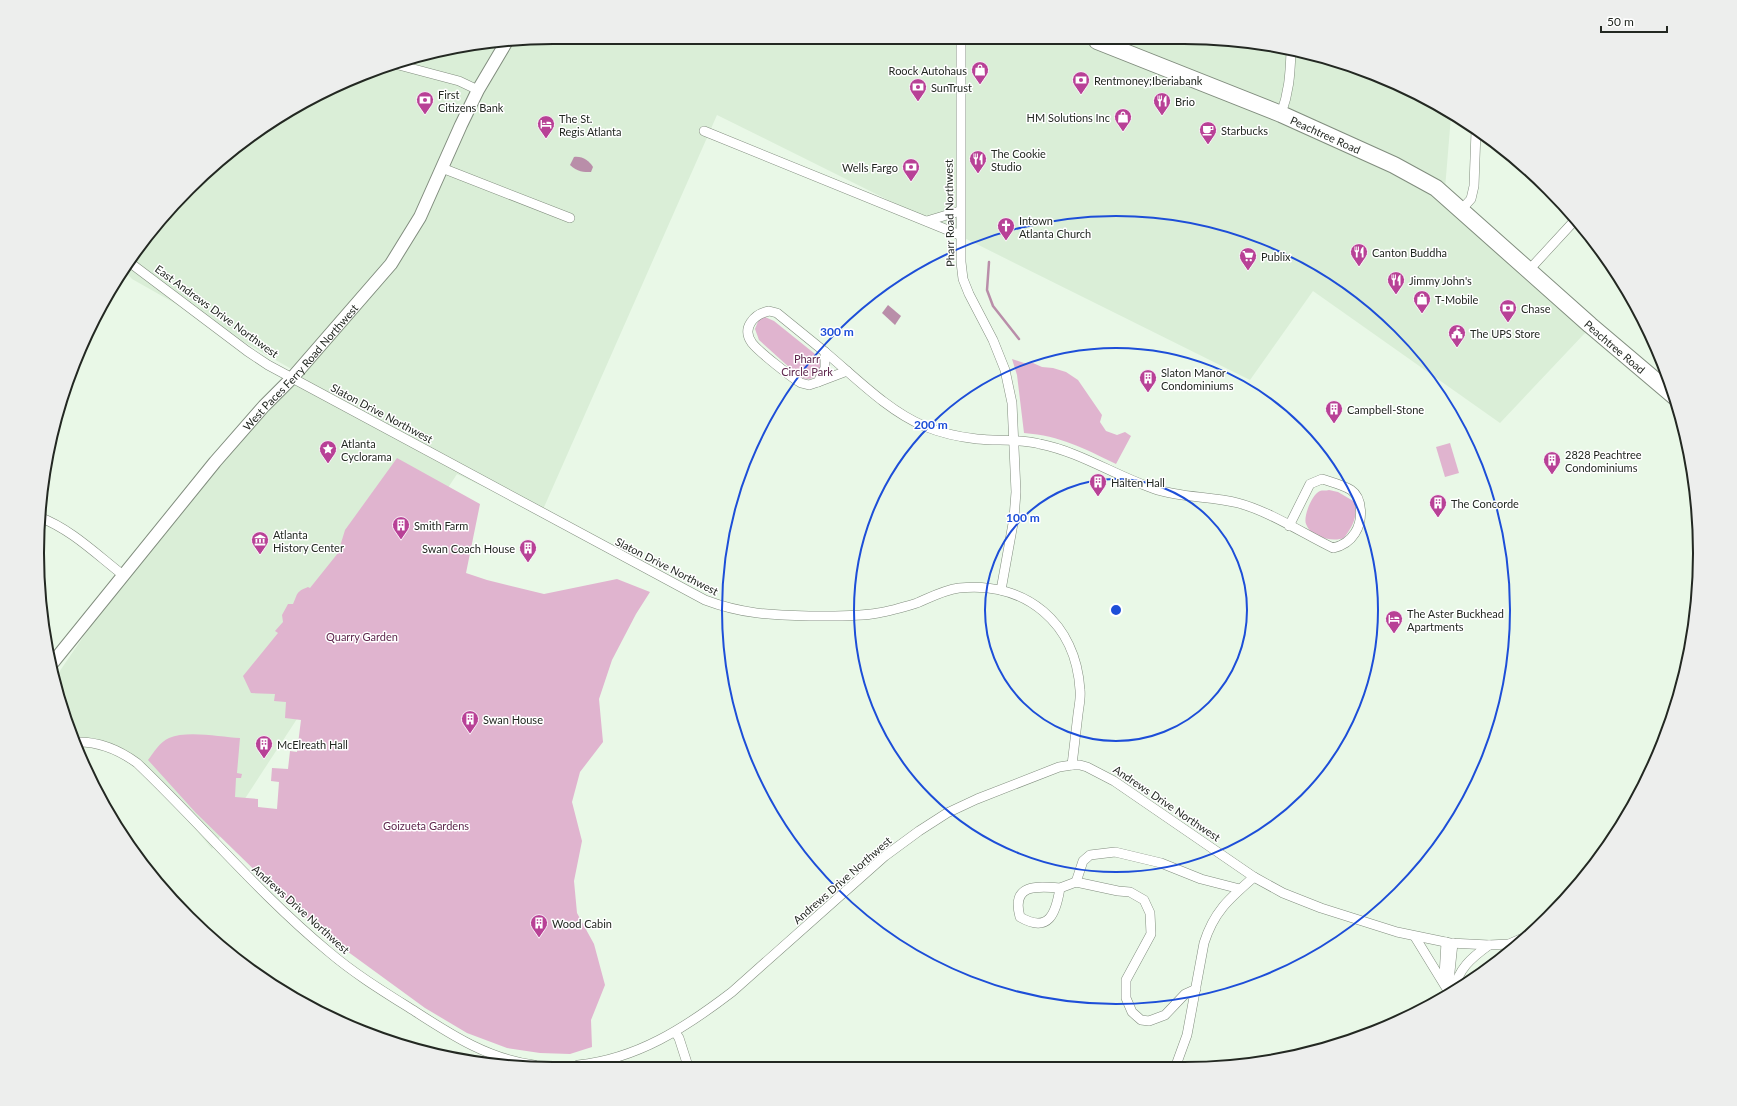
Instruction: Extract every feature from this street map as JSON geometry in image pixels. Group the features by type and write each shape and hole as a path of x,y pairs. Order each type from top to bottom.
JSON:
{"highway":[{"name":"Peachtree Road","path":"1105,44 1281,114 1388,162 1436,188 1666,391"}],"main road":[{"name":"West Paces Ferry Road Northwest","path":"56,659 215,462 264,406 292,378 391,264 415,227 478,90 504,46"}],"street":[{"name":"Pharr Road Northwest","path":"961,44 960,262 963,279 969,294 993,340 1008,381 1012,404 1014,441 1014,518 1000,590"},
{"path":"1281,114 1288,90 1291,56"},
{"path":"404,66 459,81 478,90"},
{"path":"704,131 960,235"},
{"path":"1462,210 1471,199 1474,186 1476,136"},
{"path":"442,168 570,218"},
{"path":"927,221 960,211"},
{"path":"1529,270 1572,223"},
{"name":"East Andrews Drive Northwest","path":"133,265 247,351 292,378"},
{"path":"847,371 809,385 801,383 753,344 748,334 750,323 761,313 769,311 777,313 892,407 923,425 961,437 1039,443 1063,450 1154,489 1173,493 1215,497 1240,503 1262,512 1289,526 1333,548 1343,546 1356,532 1360,516 1360,501 1351,490 1322,479 1310,484 1289,526"},
{"path":"818,382 825,368 825,352"},
{"name":"Slaton Drive Northwest","path":"292,378 682,589 724,607 768,615 858,615 897,609 958,588 979,587 1000,590 1023,598 1044,612 1060,629 1072,651 1078,670 1080,692 1072,765"},
{"path":"45,520 68,531 123,575"},
{"name":"Andrews Drive Northwest","path":"81,742 93,743 110,747 132,759 155,780 257,886 329,952 383,991 448,1033 494,1059"},
{"name":"Andrews Drive Northwest","path":"597,1062 609,1060 631,1053 675,1032 732,992 885,856 947,813 977,799 1059,767 1072,765 1087,767 1114,781 1254,877 1283,893 1321,908 1415,937 1450,942 1489,945 1511,943"},
{"path":"1076,882 1083,861 1090,855 1115,852 1161,864 1201,879 1240,888"},
{"path":"1177,1062 1188,1035 1204,942 1212,921 1227,900 1254,877"},
{"path":"1060,888 1058,904 1052,917 1043,923 1030,923 1020,917 1017,906 1020,894 1029,888 1042,886 1060,888 1076,882 1118,891 1130,892 1144,900 1150,913 1151,934 1126,980 1126,998 1132,1012 1141,1020 1149,1021 1165,1015 1185,994 1196,989"},
{"path":"1415,937 1448,988"},
{"path":"1449,987 1450,942"},
{"path":"1452,985 1463,967 1489,945"},
{"path":"675,1032 679,1038 687,1062"}],"shaded area":[{"path":"553,44 1217,45 1250,48 1283,54 1316,61 1348,71 1409,96 1451,120 1444,201 1592,330 1584,334 1500,423 1313,291 1250,380 717,115 541,514 457,474 212,849 143,766 94,741 81,742 71,717 58,673 120,583 295,371 132,279 127,274 149,243 170,217 217,170 243,149 298,112 328,96 389,71 421,61 487,48"},
{"path":"574,157 580,157 588,161 593,167 591,172 583,172 570,165"},
{"path":"888,305 901,316 895,325 882,313"}],"green space":[{"name":"Pharr Circle Park","path":"765,317 774,321 820,358 822,368 818,374 810,379 800,377 759,340 755,329 759,319"},
{"path":"1012,359 1066,372 1078,380 1102,415 1100,422 1106,431 1117,435 1125,432 1131,436 1116,464 1061,440 1024,433 1017,375"},
{"path":"1450,443 1459,473 1445,477 1436,447"},
{"name":"Goizueta Gardens","path":"397,458 480,504 466,573 487,580 544,594 617,579 650,592 636,614 612,660 599,699 603,742 580,772 572,802 582,841 574,881 577,913 594,944 605,985 591,1020 592,1047 570,1054 540,1053 507,1048 467,1033 425,1008 340,946 277,892 196,813 148,760 163,742 176,736 194,734 240,738 237,773 242,774 241,778 236,778 235,797 258,799 258,807 277,809 279,782 271,781 272,768 288,769 290,751 297,752 301,720 285,718 286,702 274,701 275,694 251,693 243,676 278,633 275,631 283,622 282,615 288,604 293,604 301,590 308,587 310,588 338,553 345,530"},
{"path":"1329,490 1338,492 1355,502 1356,512 1354,521 1344,538 1328,539 1317,536 1312,533 1305,521 1307,511 1314,496 1320,491"}],"waterway":[{"path":"989,262 987,290 993,306 1019,339"}],"place":[{"name":"Roock Autohaus","path":"980,85"},
{"name":"Rentmoney;Iberiabank","path":"1081,95"},
{"name":"SunTrust","path":"918,102"},
{"name":"First Citizens Bank","path":"425,115"},
{"name":"Brio","path":"1162,116"},
{"name":"HM Solutions Inc","path":"1123,132"},
{"name":"The St. Regis Atlanta","path":"546,139"},
{"name":"Starbucks","path":"1208,145"},
{"name":"The Cookie Studio","path":"978,174"},
{"name":"Wells Fargo","path":"911,182"},
{"name":"Intown Atlanta Church","path":"1006,241"},
{"name":"Canton Buddha","path":"1359,267"},
{"name":"Publix","path":"1248,271"},
{"name":"Jimmy John's","path":"1396,295"},
{"name":"T-Mobile","path":"1422,314"},
{"name":"Chase","path":"1508,323"},
{"name":"The UPS Store","path":"1457,348"},
{"name":"Slaton Manor Condominiums","path":"1148,393"},
{"name":"Campbell-Stone","path":"1334,424"},
{"name":"Atlanta Cyclorama","path":"328,464"},
{"name":"2828 Peachtree Condominiums","path":"1552,475"},
{"name":"Halten Hall","path":"1098,497"},
{"name":"The Concorde","path":"1438,518"},
{"name":"Smith Farm","path":"401,540"},
{"name":"Atlanta History Center","path":"260,555"},
{"name":"Swan Coach House","path":"528,563"},
{"name":"The Aster Buckhead Apartments","path":"1394,634"},
{"name":"Swan House","path":"470,734"},
{"name":"McElreath Hall","path":"264,759"},
{"name":"Wood Cabin","path":"539,938"}],"park label":[{"name":"Quarry Garden","path":"362,636"}]}
